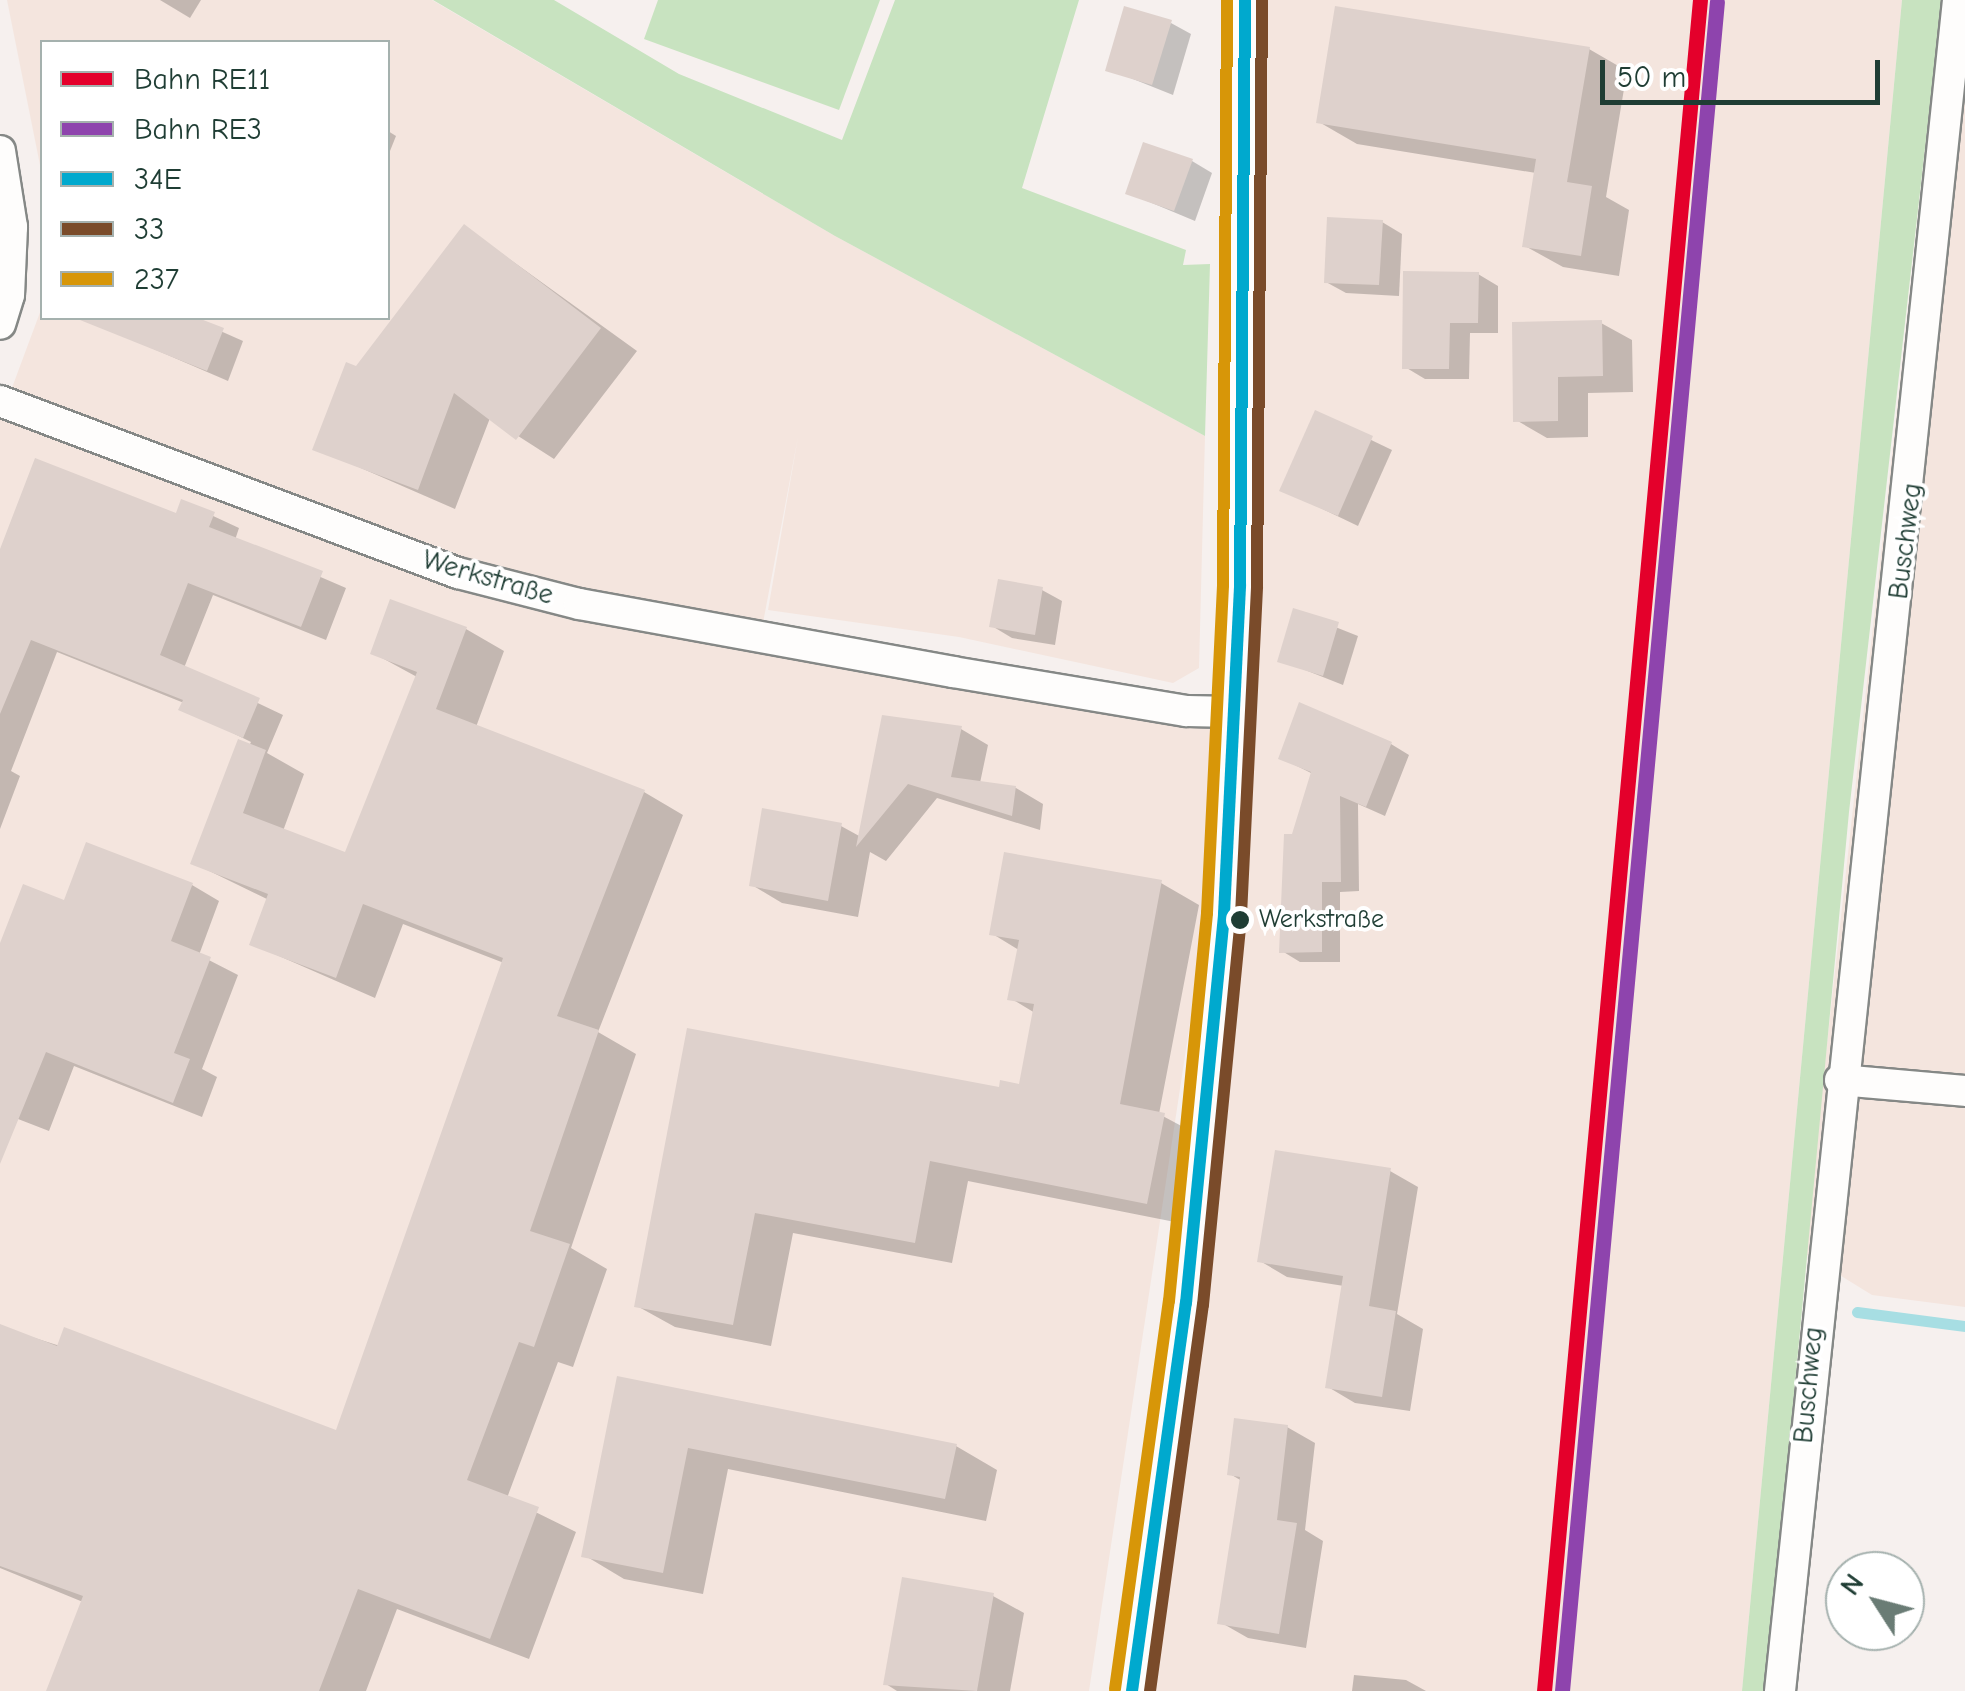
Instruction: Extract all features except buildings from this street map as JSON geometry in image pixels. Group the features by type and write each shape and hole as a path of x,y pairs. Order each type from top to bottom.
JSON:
{"street":[{"path":"1132,1691 1188,1284 1224,914 1234,712 1244,0"},
{"name":"Buschweg","path":"1780,1691 1840,1080 1910,496 1958,0"},
{"path":"0,150 12,227 9,295 0,324"},
{"name":"Werkstraße","path":"0,401 476,578 579,604 1187,712 1234,712"},
{"path":"1840,1080 1965,1091"}],"shaded area":[{"path":"7,0 432,0 835,236 1205,436 1199,668 1173,683 959,637 768,610 798,437 760,639 1215,720 1196,983 1089,1691 0,1691 0,420 40,312 40,320 390,320 390,40 40,40 40,165"},
{"path":"1252,0 1902,0 1742,1691 1138,1691 1240,942"},
{"path":"1942,0 1965,0 1965,1307 1872,1295 1804,1253"}],"green space":[{"path":"433,0 554,0 679,74 842,140 895,0 1079,0 1022,188 1186,250 1183,265 1210,264 1205,436 835,236"},
{"path":"658,0 880,0 839,110 644,39"},
{"path":"1902,0 1942,0 1849,812 1766,1691 1742,1691"}],"waterway":[{"path":"1857,1312 1965,1326"}],"rail line":[{"name":"RE11","path":"1544,1691 1700,0"},
{"name":"RE3","path":"1562,1691 1717,2"}],"transit line":[{"name":"237","path":"1115,1689 1169,1301 1207,913 1223,585 1227,0"},
{"name":"34E","path":"1132,1691 1186,1303 1224,914 1240,586 1245,0"},
{"name":"33","path":"1150,1691 1203,1305 1241,915 1257,586 1262,0"}],"place":[{"name":"Werkstraße","path":"1240,920"}]}
